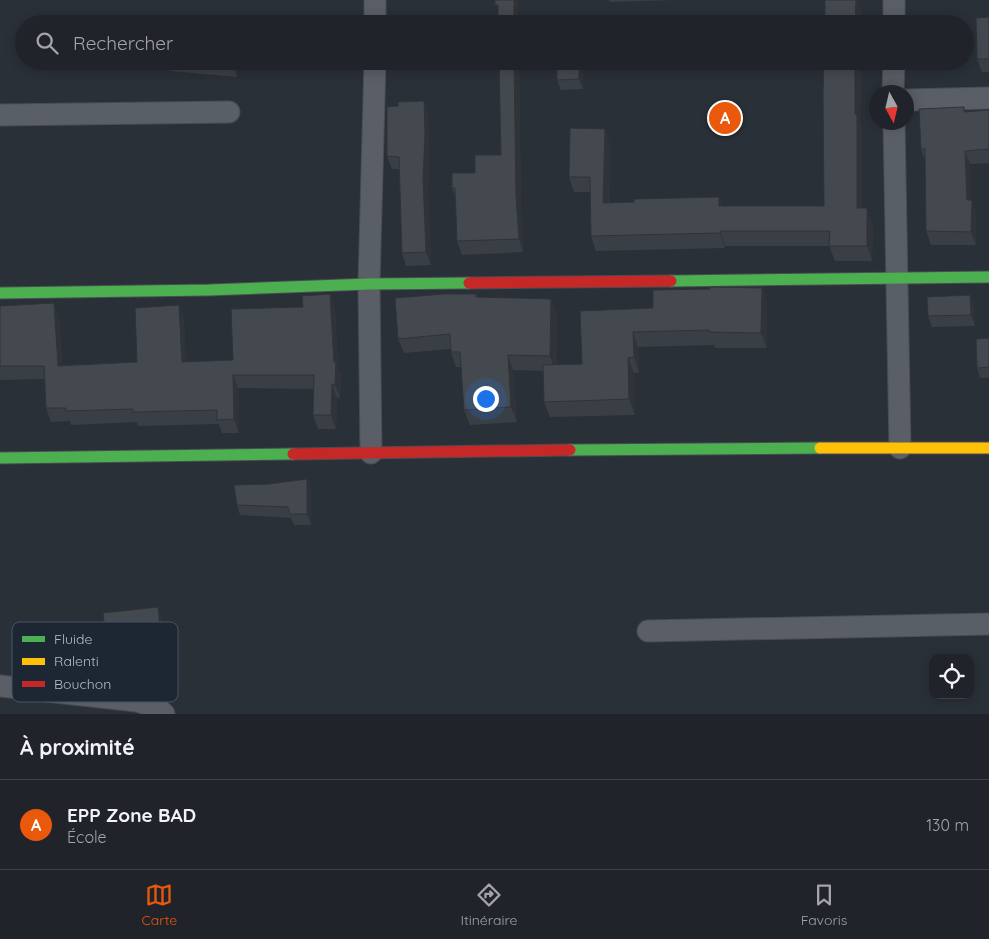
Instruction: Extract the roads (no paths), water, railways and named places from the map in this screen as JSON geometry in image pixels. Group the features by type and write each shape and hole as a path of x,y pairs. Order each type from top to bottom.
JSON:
{"street":[{"path":"375,0 375,15"},
{"path":"894,0 894,15"},
{"path":"370,453 369,284 375,70"},
{"path":"893,85 894,70"},
{"path":"914,100 989,98"},
{"path":"0,115 228,112"},
{"path":"894,130 900,448"},
{"path":"0,293 209,290 369,284 989,277"},
{"path":"0,458 641,449 989,448"},
{"path":"648,631 989,624"},
{"path":"141,702 156,706 164,714"}],"place":[{"name":"EPP Zone BAD","path":"725,118"}]}
